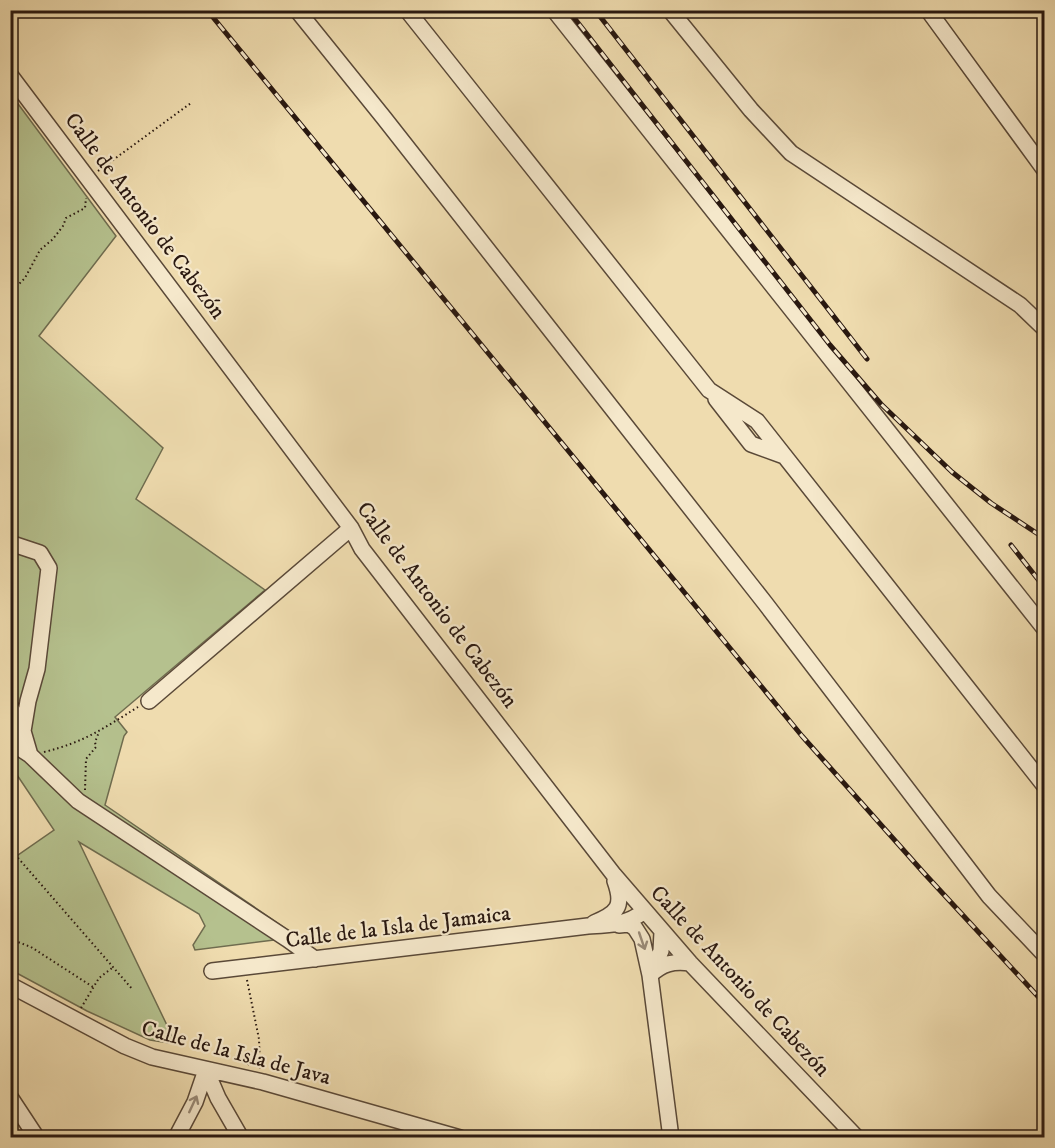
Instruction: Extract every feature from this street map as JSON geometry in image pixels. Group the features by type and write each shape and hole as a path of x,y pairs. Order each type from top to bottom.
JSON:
{"street":[{"path":"297,10 765,603 989,896 1044,954"},
{"path":"407,10 709,390 757,421 1044,784"},
{"path":"554,10 1044,628"},
{"path":"670,10 751,110 790,153 1020,305 1044,328"},
{"path":"929,11 1044,169"},
{"name":"Calle de Antonio de Cabezón","path":"10,75 351,528 362,549 614,875 690,963 857,1137"},
{"path":"149,701 351,528"},
{"path":"10,543 40,554 49,568 37,669 23,731"},
{"path":"10,706 23,731 30,755"},
{"path":"10,742 30,755 78,801 315,959"},
{"name":"Calle de la Isla de Jamaica","path":"588,926 605,918 618,907 620,899 614,875"},
{"name":"Calle de la Isla de Jamaica","path":"212,971 588,926 616,925 637,917 644,911"},
{"path":"616,925 629,924 640,933 650,975 671,1137"},
{"path":"650,975 661,951 662,932"},
{"path":"650,975 668,963 676,961 690,963"},
{"name":"Calle de la Isla de Java","path":"10,985 131,1049 152,1057 263,1083 460,1137"},
{"path":"176,1137 195,1102 206,1070"},
{"path":"206,1070 218,1098 241,1137"},
{"path":"10,1097 38,1137"}],"path":[{"path":"88,178 191,103"},
{"path":"10,293 25,278 40,250 63,226 66,218 85,208 86,198 92,194"},
{"path":"30,755 73,744 99,732 149,701"},
{"path":"78,801 85,791 86,759 96,747 95,742 99,732"},
{"path":"12,851 133,990"},
{"path":"10,939 31,947 93,987"},
{"path":"80,1010 99,978 113,967"},
{"path":"246,977 259,1039 260,1069"},
{"path":"248,1065 258,1050"}],"green space":[{"path":"10,93 116,236 39,336 163,448 136,499 265,590 115,717 127,732 105,805 298,937 195,950 193,945 205,926 199,914 79,842 176,1044 150,1040 87,1011 11,970 11,860 54,830 11,766"}],"railway":[{"path":"207,10 802,736 1044,1003"},
{"path":"568,10 830,345 881,404 952,472 991,503 1044,538"},
{"path":"595,10 867,359"},
{"path":"1011,545 1044,587"}]}
